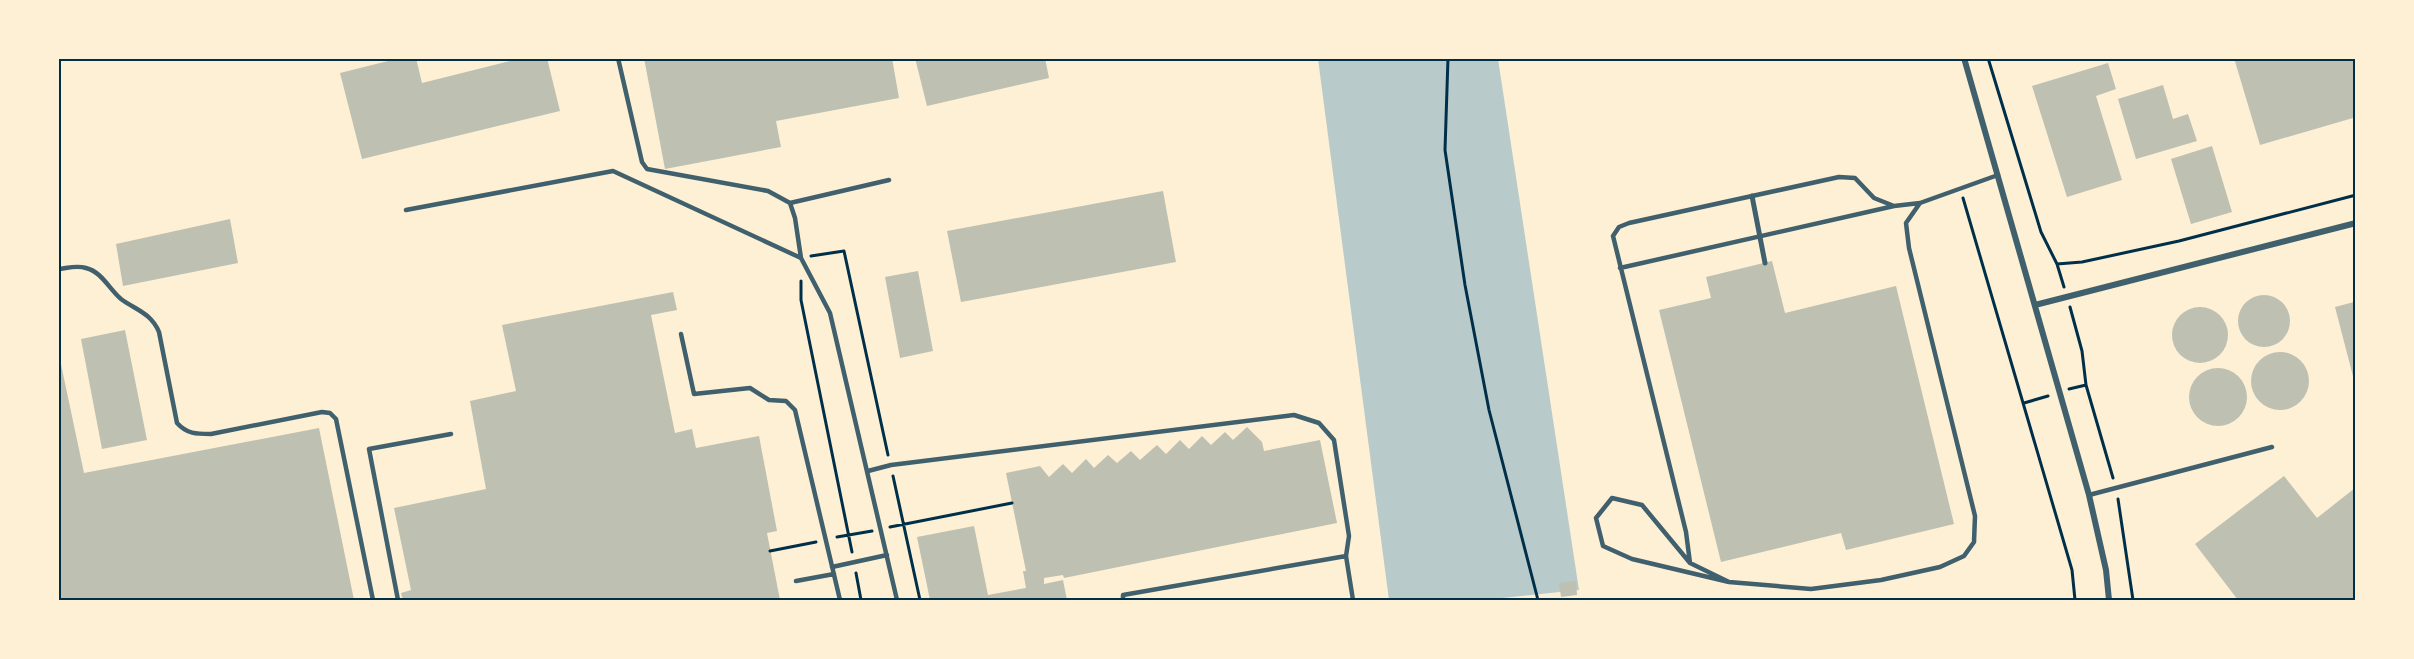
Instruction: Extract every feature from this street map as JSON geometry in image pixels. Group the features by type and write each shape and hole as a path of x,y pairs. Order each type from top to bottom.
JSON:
{"street":[{"path":"1964,58 2089,495 2106,570 2109,600"},
{"path":"1752,196 1765,263"},
{"path":"2035,305 2355,223"}],"lane":[{"path":"618,58 642,162 647,169 768,191 790,203 889,180"},
{"path":"406,210 613,171 801,258"},
{"path":"1620,268 1894,206 1920,203 1998,175"},
{"path":"1689,563 1686,532 1613,236 1619,227 1839,177 1855,178 1874,198 1894,206"},
{"path":"790,203 795,218 801,258 830,314 897,600"},
{"path":"1730,582 1689,563 1642,505 1612,498 1596,518 1603,546 1632,559 1730,582 1811,589 1881,580 1940,567 1964,556 1974,542 1975,516 1909,248 1906,223 1920,203"},
{"path":"58,269 76,266 98,273 120,298 147,314 154,322 159,332 177,423 184,431 211,434 321,412 330,414 336,419 373,600"},
{"path":"681,334 694,394 750,388 770,400 786,401 795,410 840,600"},
{"path":"867,471 891,465 1294,415 1320,423 1334,440 1349,536 1346,556 1353,600"},
{"path":"398,600 369,449 451,434"},
{"path":"2089,495 2272,447"},
{"path":"832,567 887,555"},
{"path":"1123,600 1122,595 1346,556"},
{"path":"796,581 834,574"}],"path":[{"path":"1448,58 1445,150 1466,285 1489,410 1538,600"},
{"path":"1988,58 2040,232 2057,264 2082,351 2086,385 2116,488 2133,600"},
{"path":"1960,189 2072,570 2075,600"},
{"path":"2057,264 2082,262 2179,241 2355,195"}],"shaded area":[{"path":"1318,59 1498,59 1579,590 1483,600 1389,600"}],"building":[{"path":"400,58 416,58 422,83 522,58 547,58 560,111 362,159 340,73"},
{"path":"644,58 892,58 899,98 776,121 781,147 665,169"},
{"path":"915,58 1045,58 1049,78 927,106"},
{"path":"2234,58 2355,58 2355,124 2353,118 2260,145"},
{"path":"2108,63 2116,89 2096,96 2122,180 2067,197 2032,86"},
{"path":"2163,85 2173,119 2188,114 2197,141 2136,159 2118,99"},
{"path":"2212,146 2232,212 2191,224 2171,159"},
{"path":"1163,191 1176,262 961,302 947,231"},
{"path":"230,219 238,263 123,286 116,244"},
{"path":"1772,261 1785,313 1896,286 1954,524 1846,550 1841,533 1721,562 1659,310 1711,298 1706,277"},
{"path":"918,271 933,351 900,358 885,277"},
{"path":"673,292 677,310 651,315 675,433 692,429 696,448 759,436 777,531 767,533 780,600 403,600 401,593 411,590 394,508 486,489 470,401 516,391 502,325"},
{"path":"2259,295 2269,295 2283,302 2290,321 2283,340 2269,347 2259,347 2249,343 2242,336 2238,326 2238,316 2242,306 2249,299"},
{"path":"2354,302 2355,307 2355,384 2335,307"},
{"path":"2194,307 2206,307 2216,311 2224,319 2228,335 2224,351 2216,359 2206,363 2194,363 2184,359 2176,351 2172,341 2172,329 2176,319 2184,311"},
{"path":"125,330 147,440 102,449 81,339"},
{"path":"58,350 84,473 319,428 354,600 58,600"},
{"path":"2274,352 2286,352 2301,360 2309,375 2309,387 2301,402 2286,410 2274,410 2259,402 2251,387 2251,375 2259,360"},
{"path":"2212,368 2224,368 2239,376 2247,391 2247,403 2239,418 2224,426 2212,426 2197,418 2189,403 2189,391 2197,376"},
{"path":"1247,427 1262,442 1264,451 1320,440 1337,523 1064,578 1063,575 1044,578 1044,584 1063,580 1067,600 930,600 917,537 974,526 988,595 1026,588 1023,571 1026,571 1006,473 1040,466 1049,477 1063,464 1072,473 1086,459 1094,468 1108,455 1117,463 1131,451 1140,460 1157,445 1166,454 1180,440 1189,449 1202,436 1211,445 1225,432 1233,440"},
{"path":"2284,476 2317,518 2355,488 2355,600 2238,600 2195,544"},
{"path":"1576,581 1577,595 1561,597 1559,583"}]}
